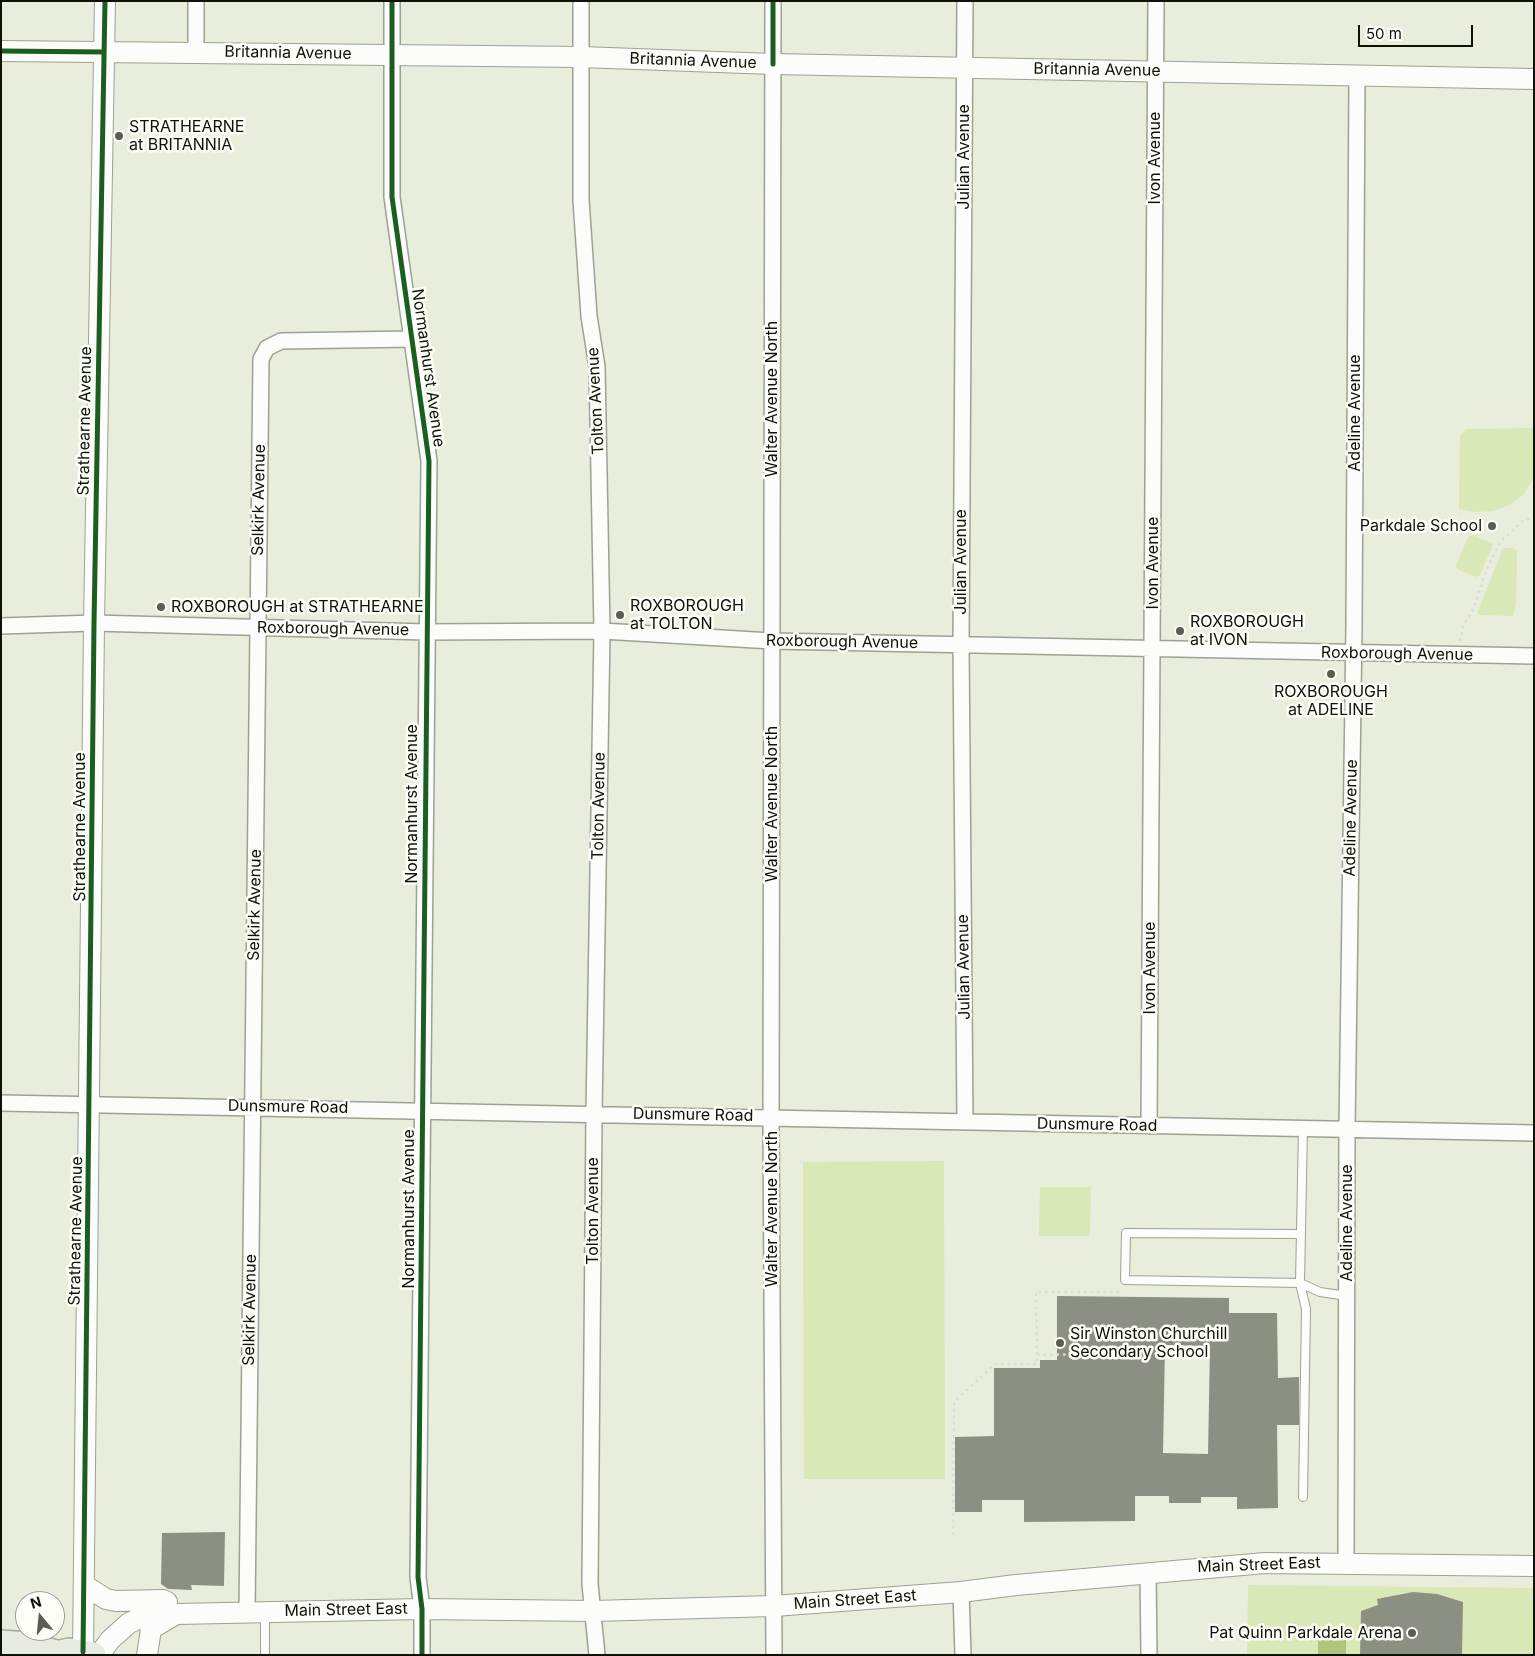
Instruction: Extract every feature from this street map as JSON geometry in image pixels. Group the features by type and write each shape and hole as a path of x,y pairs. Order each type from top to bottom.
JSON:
{"main road":[{"path":"1,1642 28,1645 54,1654 92,1654"}],"street":[{"name":"Strathearne Avenue","path":"92,1654 84,1585 94,623 105,1"},
{"path":"196,1 196,52"},
{"name":"Normanhurst Avenue","path":"392,1 392,197 429,461 418,1577 422,1609 422,1655"},
{"name":"Tolton Avenue","path":"581,1 581,200 589,316 597,367 602,631 594,1113 590,1574 597,1655"},
{"name":"Walter Avenue North","path":"773,1 771,1116 774,1655"},
{"name":"Julian Avenue","path":"965,1 961,645 965,1122"},
{"name":"Ivon Avenue","path":"1149,1126 1156,1"},
{"name":"Britannia Avenue","path":"1,52 196,52 581,57 773,64 1357,74 1534,79"},
{"name":"Adeline Avenue","path":"1346,1562 1347,1128 1357,74"},
{"name":"Selkirk Avenue","path":"256,1611 253,1107 261,362 263,353 272,344 281,341 412,339"},
{"name":"Roxborough Avenue","path":"1,626 94,623 426,632 602,631 772,641 1534,656"},
{"name":"Dunsmure Road","path":"1,1103 771,1116 965,1122 1303,1127 1534,1133"},
{"name":"Main Street East","path":"92,1654 119,1630 142,1616 158,1610 186,1614 256,1611 422,1609 593,1611 774,1606 962,1592 1148,1572 1266,1563 1346,1562 1534,1566"},
{"path":"1148,1572 1149,1655"},
{"path":"84,1585 106,1599 116,1601 162,1600 186,1614"},
{"path":"962,1592 963,1655"},
{"name":"Main Street East","path":"147,1655 151,1629 186,1614"}],"lane":[{"path":"1303,1127 1300,1284 1306,1309 1303,1497"},
{"path":"1301,1234 1126,1233 1125,1280 1300,1284 1320,1292 1347,1296"},
{"path":"256,1611 265,1655"}],"path":[{"path":"1457,655 1463,626 1473,610 1487,569 1500,542 1524,520 1534,518"},
{"path":"953,1535 954,1402 995,1364 1037,1364 1036,1292 1121,1292"},
{"path":"1037,1355 1084,1354"}],"shaded area":[{"path":"1534,428 1534,478 1524,494 1510,505 1493,511 1476,512 1459,509 1460,436 1466,429"},
{"path":"1474,535 1493,544 1480,575 1476,577 1459,570 1456,566 1468,537"},
{"path":"1503,548 1513,548 1517,551 1516,604 1513,616 1480,615 1477,613"},
{"path":"944,1161 945,1479 804,1479 803,1162"},
{"path":"1040,1187 1091,1187 1090,1236 1039,1236"},
{"path":"1248,1585 1534,1588 1534,1655 1247,1655"},
{"path":"1318,1632 1346,1632 1346,1655 1318,1655"}],"building":[{"path":"1057,1296 1229,1298 1229,1313 1277,1313 1278,1378 1299,1377 1299,1425 1277,1425 1278,1508 1237,1509 1237,1497 1201,1497 1201,1503 1169,1503 1169,1496 1135,1496 1135,1521 1024,1522 1024,1500 982,1500 982,1512 955,1512 955,1437 994,1436 994,1368 1040,1368 1040,1360 1057,1360","holes":["1165,1345 1210,1346 1208,1454 1163,1453"]},
{"path":"225,1532 224,1586 191,1585 192,1590 168,1589 161,1584 162,1533"},
{"name":"Pat Quinn Parkdale Arena","path":"1413,1592 1437,1594 1463,1602 1462,1655 1360,1655 1361,1611 1378,1605 1377,1599"}],"cycle path":[{"path":"83,1652 94,623 105,1"},
{"path":"392,1 392,197 429,461 418,1577 422,1609 422,1655"},
{"path":"773,1 773,64"},
{"path":"1,51 104,52"}],"place":[{"name":"STRATHEARNE at BRITANNIA","path":"119,136"},
{"name":"Parkdale School","path":"1492,526"},
{"name":"ROXBOROUGH at STRATHEARNE","path":"161,607"},
{"name":"ROXBOROUGH at TOLTON","path":"620,615"},
{"name":"ROXBOROUGH at IVON","path":"1180,631"},
{"name":"ROXBOROUGH at ADELINE","path":"1331,674"},
{"name":"Sir Winston Churchill Secondary School","path":"1060,1343"},
{"name":"Pat Quinn Parkdale Arena","path":"1412,1633"}]}
